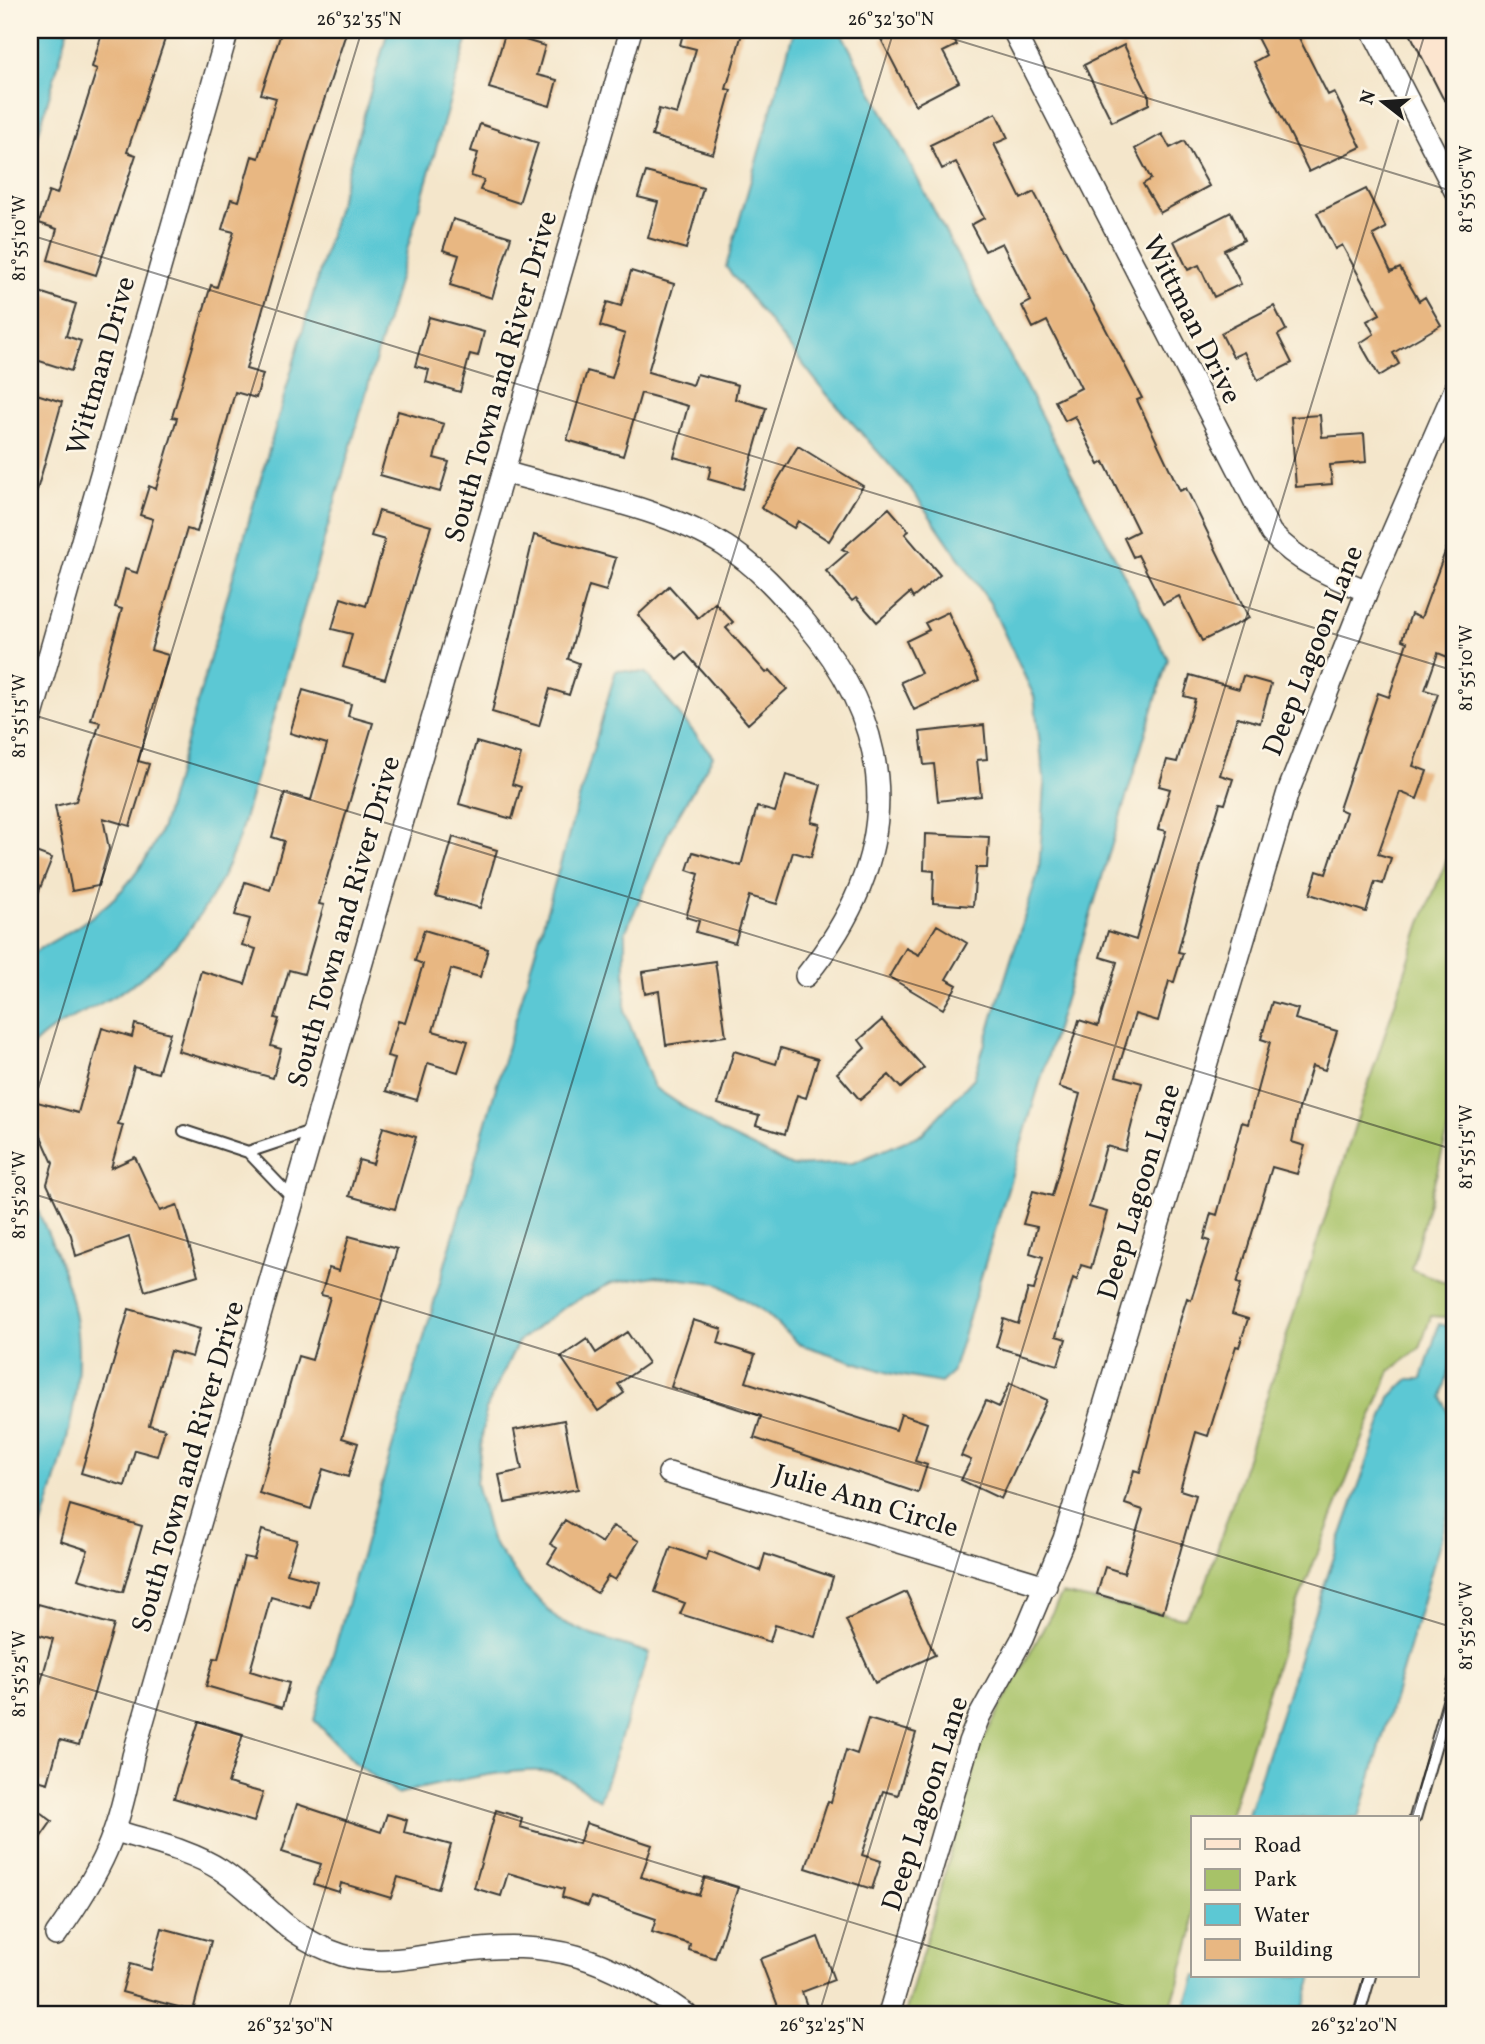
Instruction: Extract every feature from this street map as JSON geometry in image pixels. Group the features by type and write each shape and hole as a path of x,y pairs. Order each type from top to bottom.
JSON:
{"main road":[{"path":"1425,30 1455,89"}],"street":[{"name":"Wittman Drive","path":"31,719 228,30"},
{"name":"South Town and River Drive","path":"117,1831 133,1756 631,30"},
{"name":"Wittman Drive","path":"1013,30 1271,533 1290,553 1310,566 1367,591"},
{"path":"1373,30 1455,191"},
{"name":"Deep Lagoon Lane","path":"889,2014 969,1742 979,1717 1022,1639 1064,1539 1288,792 1367,591 1455,389"},
{"path":"505,472 670,519 724,545 773,586 840,666 852,687 869,731 877,785 875,839 860,890 838,933 806,976"},
{"name":"Julie Ann Circle","path":"669,1473 1046,1586"},
{"path":"56,1935 101,1867 117,1831 198,1857 240,1884 289,1930 335,1952 369,1960 504,1947 538,1947 568,1951 616,1970 686,2014"}],"lane":[{"path":"248,1152 314,1130"},
{"path":"184,1131 248,1152 294,1200"},
{"path":"1416,1816 1455,1677"},
{"path":"1359,2014 1369,1978"}],"green space":[{"path":"1455,840 1455,1105 1411,1269 1455,1286 1455,1318 1431,1316 1420,1348 1390,1371 1289,1625 1230,1816 1191,1816 1191,1939 1169,2014 905,2014 982,1742 1062,1594 1184,1618 1203,1593 1421,923"}],"water":[{"path":"30,30 68,30 30,163"},
{"path":"388,30 470,30 239,837 219,884 206,906 175,946 138,981 59,1025 30,1049 30,954 91,917 124,888 151,851 162,827"},
{"path":"794,30 840,30 1168,659 952,1373 941,1383 892,1374 799,1344 765,1312 716,1283 655,1276 612,1283 567,1305 518,1342 486,1409 476,1483 491,1540 524,1585 558,1620 592,1635 649,1653 600,1800 564,1777 544,1771 479,1776 397,1794 354,1762 314,1720 616,670 646,673 713,756 670,829 625,933 625,1012 654,1087 720,1131 792,1166 853,1163 922,1134 974,1078 1039,870 1045,786 1034,696 990,603 911,489 825,392 726,267"},
{"path":"30,1193 68,1286 78,1349 73,1412 58,1474 30,1564"},
{"path":"1439,1324 1455,1328 1455,1347 1442,1397 1455,1429 1455,1491 1360,1816 1248,1816 1303,1646 1390,1397 1409,1379 1422,1379"},
{"path":"1195,1978 1312,1978 1301,2014 1183,2014"}],"building":[{"path":"103,30 168,30 127,152 136,155 96,275 48,260 57,229 39,223 49,191 57,194 97,69 92,67"},
{"path":"282,30 347,30 310,143 246,369 263,374 256,398 235,392 197,532 187,529 151,650 168,655 138,761 149,764 130,826 103,818 109,849 98,886 72,891 55,806 76,801 100,722 91,720 122,609 115,607 125,569 137,573 153,519 140,515 149,486 156,489 177,418 172,417 211,285 217,287 234,232 222,229 231,199 239,201 252,156 259,158 276,98 261,94"},
{"path":"684,30 743,30 726,89 731,90 713,154 652,136 659,109 677,114 696,49 680,45"},
{"path":"899,30 949,30 957,45 943,52 959,82 915,105 881,39"},
{"path":"1253,30 1295,30 1328,95 1334,92 1361,147 1309,172 1254,62 1266,55"},
{"path":"505,34 545,46 537,75 557,80 550,106 489,88"},
{"path":"1124,45 1149,97 1149,104 1112,122 1084,65"},
{"path":"996,113 1008,138 994,144 1021,199 1034,192 1142,398 1137,400 1180,491 1186,488 1249,618 1202,641 1179,596 1163,604 1138,555 1133,557 1124,538 1138,531 1104,462 1099,465 1075,416 1065,421 1055,401 1081,388 1047,321 1033,328 1022,306 1031,301 1002,243 985,251 971,225 984,218 956,162 942,169 930,145"},
{"path":"480,124 538,143 519,203 480,190 484,180 471,176 478,153 471,151"},
{"path":"1162,134 1170,148 1184,141 1209,186 1160,213 1143,184 1151,179 1135,149"},
{"path":"646,172 703,188 686,249 648,238 658,202 638,197"},
{"path":"1366,189 1386,228 1373,235 1391,272 1400,268 1419,301 1425,297 1441,325 1393,353 1399,364 1379,376 1360,343 1374,334 1367,321 1380,314 1342,245 1335,249 1317,213"},
{"path":"1231,212 1244,240 1224,250 1241,284 1214,297 1199,265 1188,270 1174,241"},
{"path":"453,219 511,237 492,298 450,285 459,255 443,250"},
{"path":"631,271 674,284 648,372 693,385 697,374 738,385 735,399 766,408 743,489 708,479 711,467 674,457 688,406 641,393 623,456 567,440 587,371 612,378 625,334 600,326 607,302 621,306"},
{"path":"30,289 76,304 66,336 81,341 71,371 30,358"},
{"path":"1274,306 1286,330 1278,335 1292,363 1258,380 1244,352 1233,357 1221,333"},
{"path":"429,317 484,332 478,356 470,354 460,392 426,382 429,370 415,366"},
{"path":"30,392 62,402 35,497 30,496"},
{"path":"398,411 444,424 434,458 449,462 440,492 380,475"},
{"path":"1320,415 1322,437 1364,434 1366,462 1330,465 1332,484 1296,487 1291,417"},
{"path":"798,446 863,486 829,541 798,521 794,528 761,508"},
{"path":"889,508 909,531 905,534 940,575 913,598 910,593 877,622 856,598 852,601 826,571 848,552 842,549"},
{"path":"379,511 431,526 385,679 343,667 352,634 332,629 341,598 366,606 385,540 371,536"},
{"path":"1453,530 1455,660 1438,653 1425,690 1438,694 1413,766 1427,771 1417,799 1400,792 1378,854 1391,858 1383,884 1375,882 1366,912 1310,894 1317,871 1326,874 1346,812 1339,809 1378,693 1389,697 1407,642 1402,640 1411,614 1421,618"},
{"path":"534,535 616,558 606,591 589,586 568,659 579,663 569,695 550,689 539,726 492,712"},
{"path":"669,586 698,618 715,603 733,622 726,628 766,673 770,670 787,689 748,724 685,652 677,659 638,615"},
{"path":"948,612 979,680 914,710 901,682 921,673 906,641 929,630 925,623"},
{"path":"1190,675 1239,689 1243,676 1271,684 1260,723 1237,717 1220,775 1233,779 1225,804 1220,803 1178,952 1183,953 1174,982 1169,981 1158,1021 1135,1014 1116,1076 1142,1083 1125,1151 1106,1146 1089,1207 1107,1212 1091,1268 1081,1265 1077,1280 1073,1278 1056,1336 1066,1339 1058,1365 996,1347 1004,1319 1018,1324 1028,1289 1034,1290 1043,1257 1030,1253 1037,1227 1023,1224 1033,1191 1052,1196 1080,1094 1059,1087 1079,1020 1098,1026 1117,962 1100,957 1108,931 1136,940 1166,831 1158,829 1170,789 1159,786 1167,760 1177,762 1195,699 1184,696"},
{"path":"303,690 351,704 348,716 373,723 319,904 324,905 304,974 289,970 275,1018 279,1019 271,1046 281,1049 273,1078 178,1051 201,971 245,984 256,949 242,945 250,919 235,915 245,882 270,890 284,841 272,837 285,793 311,800 327,744 290,733"},
{"path":"984,725 987,759 977,760 981,796 938,801 934,764 924,765 920,732"},
{"path":"476,742 521,755 512,784 521,787 512,819 459,804"},
{"path":"786,775 821,785 811,822 820,824 811,857 793,852 777,904 749,896 735,943 696,932 699,921 686,917 699,874 687,870 693,852 741,866 757,807 775,812"},
{"path":"925,834 989,837 987,868 976,868 973,906 933,903 934,871 924,870"},
{"path":"453,837 497,850 480,908 436,896"},
{"path":"30,850 52,858 31,911 30,911"},
{"path":"937,925 967,943 946,979 957,985 943,1009 889,977 906,948 919,955"},
{"path":"424,930 488,949 480,977 451,969 433,1031 468,1041 458,1072 428,1063 417,1100 386,1091 395,1058 387,1056 398,1021 405,1023 423,964 415,961"},
{"path":"715,961 726,1036 666,1045 659,991 645,994 642,972"},
{"path":"1272,1002 1298,1009 1295,1019 1337,1031 1325,1070 1312,1066 1299,1109 1292,1142 1305,1146 1297,1174 1272,1167 1237,1283 1241,1284 1232,1314 1248,1319 1239,1347 1236,1346 1208,1436 1196,1432 1180,1490 1196,1495 1163,1613 1097,1594 1105,1567 1124,1573 1143,1510 1125,1504 1134,1470 1140,1472 1178,1327 1187,1298 1191,1300 1210,1241 1204,1239 1211,1213 1217,1215 1242,1122 1248,1124 1270,1042 1261,1039"},
{"path":"882,1020 924,1068 901,1088 889,1075 860,1100 837,1073 865,1048 859,1040"},
{"path":"135,1024 170,1033 158,1073 134,1067 118,1124 123,1125 111,1168 135,1157 160,1211 177,1205 198,1275 145,1291 129,1237 76,1256 71,1235 47,1184 53,1163 30,1112 30,1100 78,1113 102,1028 132,1037"},
{"path":"781,1048 818,1059 806,1098 797,1095 785,1134 756,1125 759,1116 718,1104 734,1051 776,1064"},
{"path":"383,1127 416,1137 395,1209 349,1196 359,1160 373,1164"},
{"path":"349,1236 397,1249 342,1438 358,1443 348,1477 323,1469 311,1509 259,1493 298,1356 312,1360 330,1297 321,1295 329,1268 339,1271"},
{"path":"129,1309 200,1329 192,1357 170,1351 149,1425 165,1429 157,1456 135,1450 125,1486 81,1473"},
{"path":"693,1320 722,1329 718,1343 755,1355 746,1382 896,1430 901,1414 927,1423 915,1461 927,1465 918,1493 754,1438 761,1416 671,1387"},
{"path":"627,1332 648,1363 618,1384 624,1393 598,1411 561,1357 587,1339 596,1353"},
{"path":"1010,1383 1047,1400 1001,1499 961,1480 971,1460 961,1456 986,1401 999,1407"},
{"path":"564,1420 578,1489 505,1503 499,1475 522,1470 514,1430"},
{"path":"70,1505 142,1526 123,1592 78,1579 88,1550 60,1541"},
{"path":"565,1520 602,1543 613,1526 639,1541 615,1580 608,1576 597,1593 548,1563 557,1548 550,1544"},
{"path":"262,1530 297,1540 287,1573 317,1581 310,1608 271,1597 250,1671 289,1683 282,1708 206,1686 214,1658 218,1659 244,1557 254,1559"},
{"path":"671,1547 706,1560 709,1551 760,1571 765,1554 833,1577 815,1637 775,1625 770,1642 680,1614 685,1603 655,1592"},
{"path":"906,1592 935,1655 875,1683 846,1620"},
{"path":"38,1604 114,1625 79,1745 60,1740 48,1783 30,1778 30,1702 35,1703 53,1639 30,1632"},
{"path":"868,1719 916,1733 898,1795 883,1791 862,1855 881,1861 872,1889 806,1868 828,1801 831,1802 846,1750 857,1754"},
{"path":"199,1721 243,1734 228,1783 263,1793 254,1822 174,1798"},
{"path":"297,1804 381,1832 387,1814 407,1820 404,1832 451,1845 438,1889 398,1877 391,1898 341,1883 339,1892 314,1884 321,1864 282,1852"},
{"path":"30,1805 52,1821 30,1852"},
{"path":"496,1810 522,1818 520,1827 579,1844 586,1823 652,1845 641,1877 699,1895 705,1877 738,1887 715,1958 689,1950 690,1944 652,1932 656,1919 591,1897 588,1906 562,1897 564,1889 508,1873 501,1896 474,1888"},
{"path":"162,1928 211,1941 193,2011 122,1992 130,1964 151,1970"},
{"path":"818,1937 834,1980 802,1992 808,2009 795,2014 781,2014 760,1959"}]}
